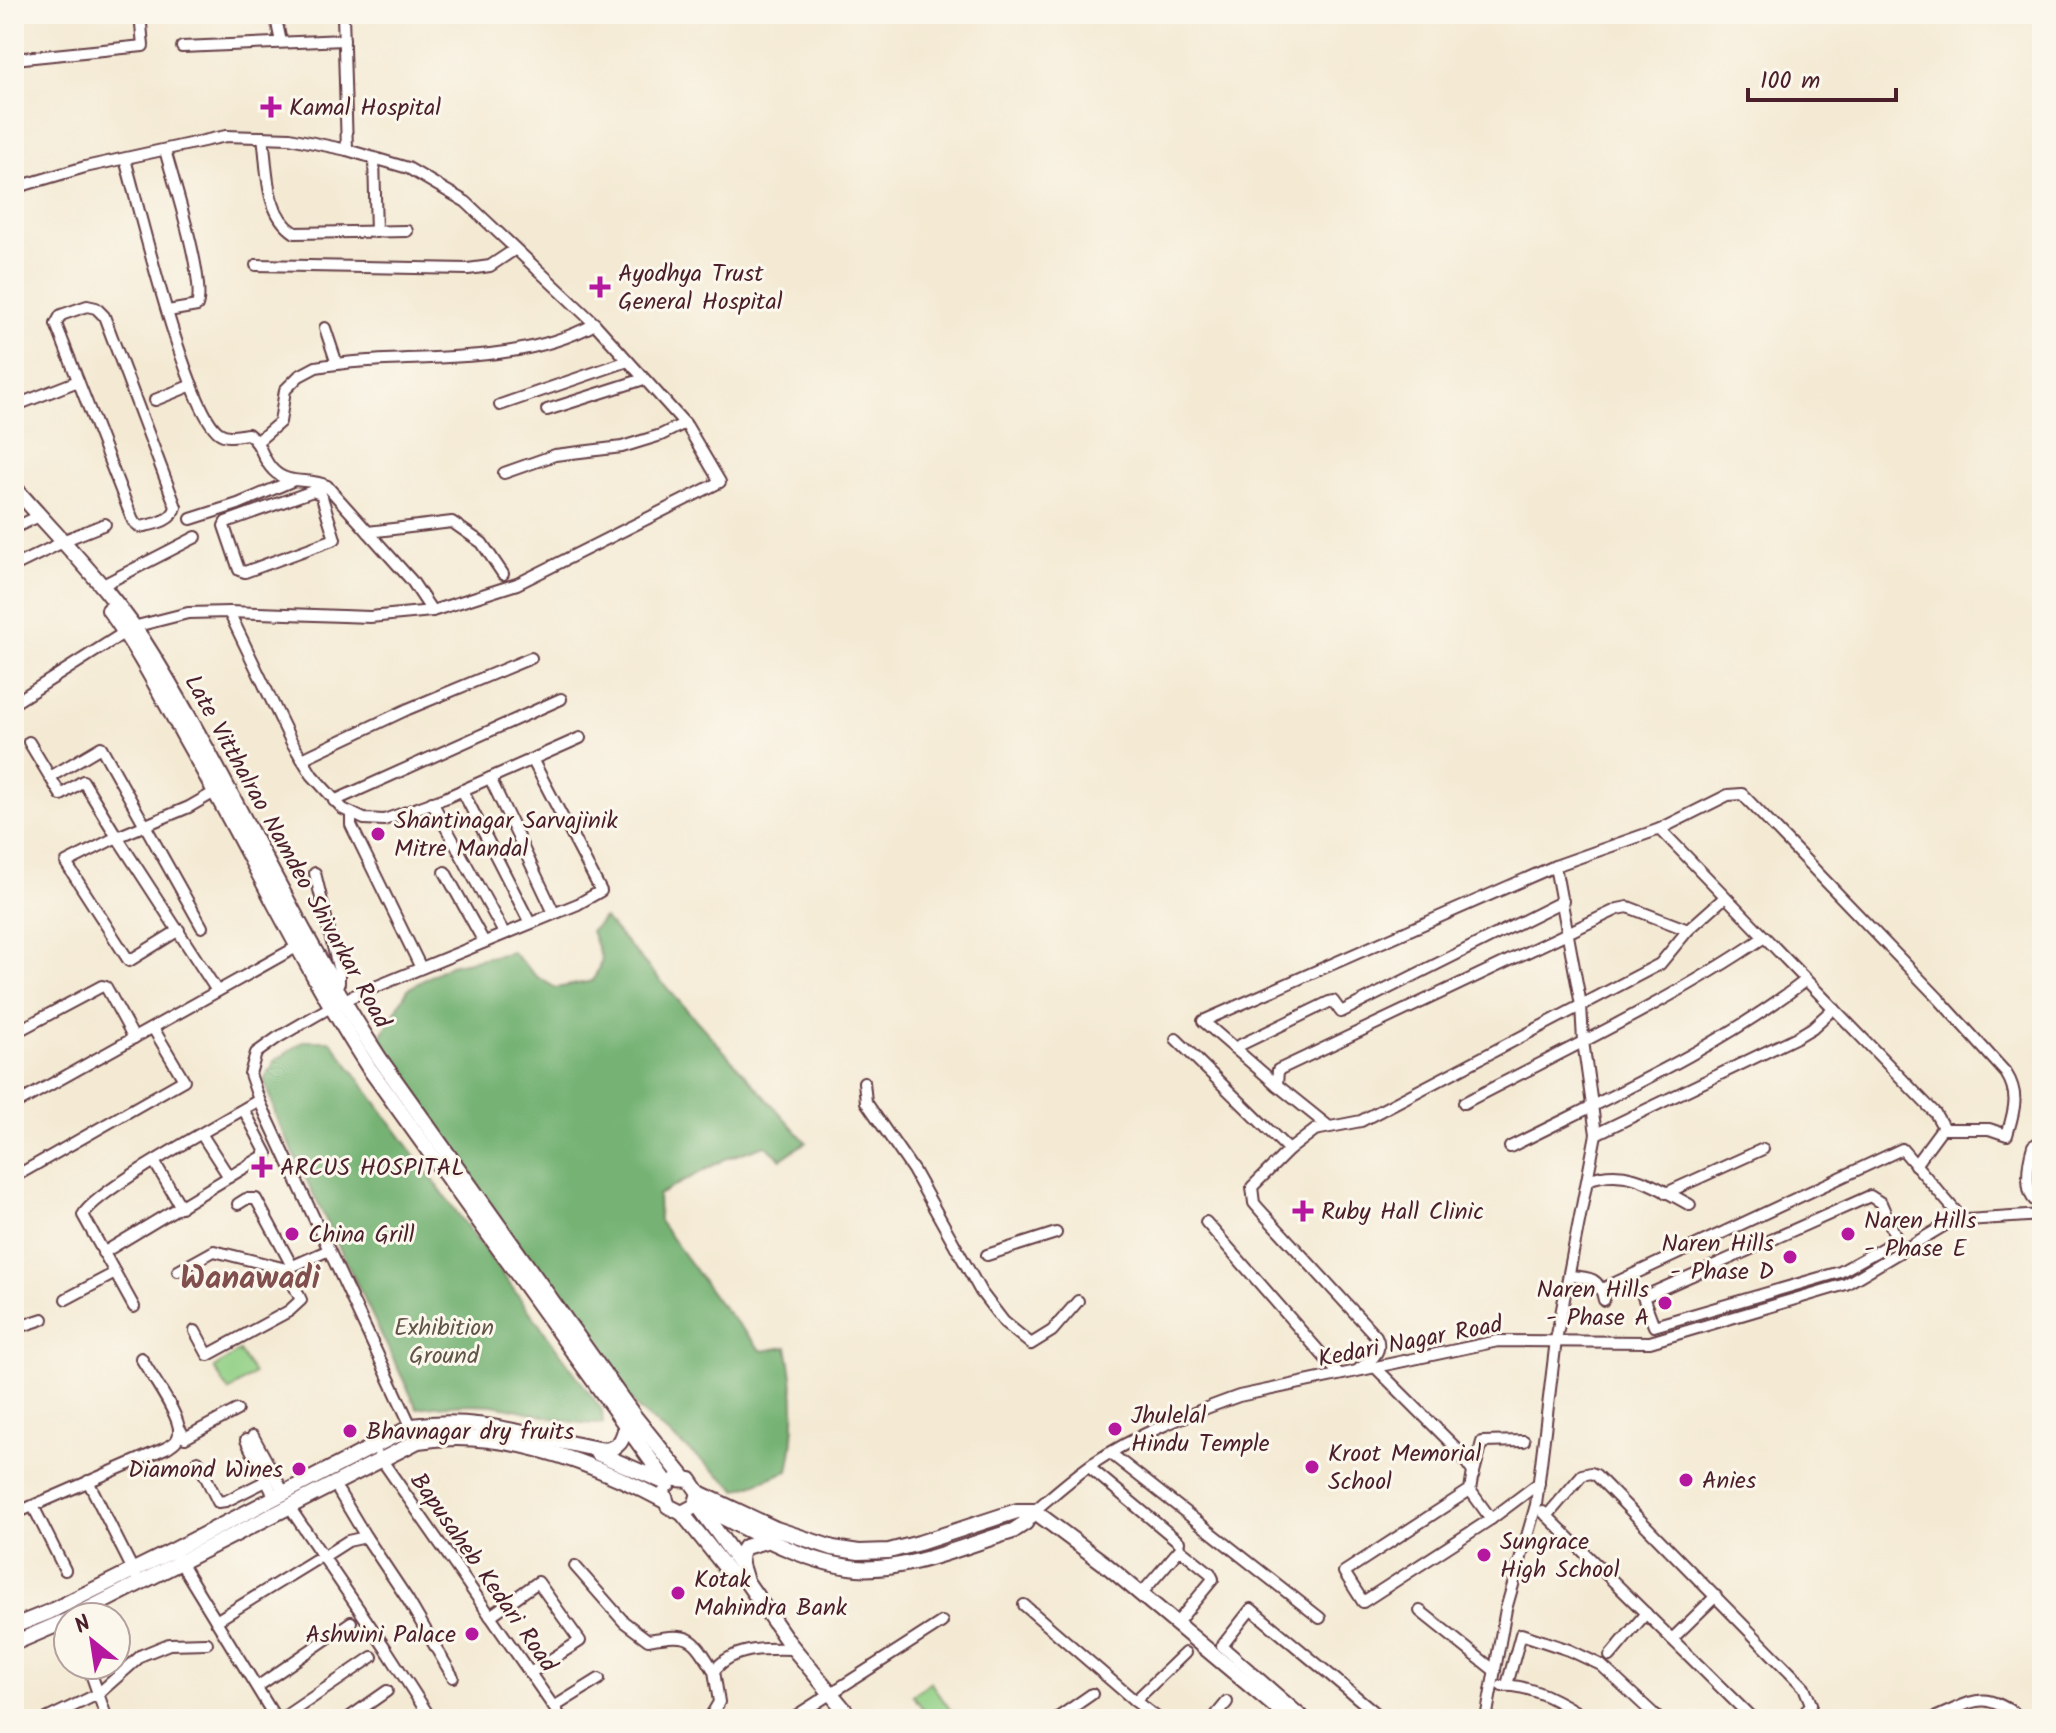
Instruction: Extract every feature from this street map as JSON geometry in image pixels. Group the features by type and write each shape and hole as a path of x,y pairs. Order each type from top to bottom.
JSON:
{"street":[{"path":"14,59 143,46 137,14"},
{"path":"275,14 281,42"},
{"path":"343,14 347,150"},
{"path":"182,47 344,40"},
{"path":"14,188 85,167 226,136 290,138 347,150 408,168 466,202 595,324 685,423 720,482 517,584 432,611 370,617 188,613 129,629 14,703"},
{"path":"263,137 272,206 284,226 295,233 407,231"},
{"path":"165,150 200,298 197,306 168,311"},
{"path":"374,158 376,232"},
{"path":"125,159 192,385 211,424 220,434 248,434 258,441 273,471 292,481"},
{"path":"256,265 468,269 490,266 514,250"},
{"path":"87,306 96,308 104,316 176,507 169,518 135,526 78,381 56,324 61,315 87,306"},
{"path":"258,441 280,422 285,390 299,376 316,367 506,352 550,343 595,324"},
{"path":"325,328 337,364"},
{"path":"500,405 628,361"},
{"path":"547,410 644,379"},
{"path":"15,401 78,381"},
{"path":"155,400 192,385"},
{"path":"504,473 555,455 622,447 661,435 685,423"},
{"path":"191,519 238,504 292,481 317,481 327,486 412,581 432,611"},
{"path":"315,492 321,494 328,509 335,539 245,572 239,570 224,526 226,522 327,486"},
{"name":"Late Vitthalrao Namdeo Shivarkar Road","path":"14,487 101,586 129,629"},
{"name":"Late Vitthalrao Namdeo Shivarkar Road","path":"14,496 62,542 129,629 153,654 302,945 369,1068 668,1484"},
{"path":"14,528 35,518"},
{"path":"368,532 452,522 482,543 503,574"},
{"path":"14,566 105,524"},
{"path":"101,586 196,537"},
{"path":"229,612 312,775 334,801 364,819 384,820 462,790 580,738"},
{"path":"302,759 408,709 531,658"},
{"path":"334,801 561,699"},
{"path":"29,742 61,795 83,781 217,991"},
{"path":"50,777 101,747 202,927"},
{"path":"418,1441 259,1100 250,1074 256,1053 336,1004 601,891 532,759"},
{"path":"490,778 554,913"},
{"path":"179,930 129,961 66,863 143,825 189,807 221,788"},
{"path":"462,790 530,923"},
{"path":"1328,1126 1203,1021 1555,866 1660,829 1728,795 1742,794 1939,999 2006,1073 2014,1086 2016,1104 2007,1135 1989,1129 1942,1129"},
{"path":"432,802 504,933"},
{"path":"351,813 351,825 420,966"},
{"path":"1660,829 1935,1113 1943,1124 1942,1129 1915,1165"},
{"path":"1486,1719 1506,1609 1536,1505 1556,1340 1596,1134 1570,933 1555,866"},
{"path":"445,872 484,942"},
{"path":"315,873 339,971 339,983 333,987"},
{"path":"1358,1370 1379,1350 1380,1343 1376,1336 1254,1203 1252,1187 1289,1150 1315,1130 1361,1121 1660,964 1688,930 1724,898"},
{"path":"1234,1048 1329,1002 1333,1001 1341,1012 1563,901"},
{"path":"1277,1085 1278,1070 1624,907 1688,930"},
{"path":"1464,1103 1710,974 1763,938"},
{"path":"14,1105 302,945"},
{"name":"Late Vitthalrao Namdeo Shivarkar Road","path":"302,945 333,987 336,1004 380,1059 625,1403 684,1478"},
{"path":"1510,1147 1711,1044 1767,1010 1806,980"},
{"path":"14,1033 102,986 106,987 134,1038"},
{"path":"1596,1134 1797,1037 1834,1008"},
{"path":"14,1177 184,1080 153,1028"},
{"path":"1176,1039 1289,1150"},
{"path":"864,1082 866,1102 913,1170 981,1292 1004,1322 1031,1344 1052,1331 1078,1301"},
{"path":"134,1307 83,1215 87,1206 259,1100"},
{"path":"103,1253 267,1154 244,1110"},
{"path":"202,1135 229,1177"},
{"path":"2042,1140 2033,1146 2029,1176 2031,1199 2034,1203 2042,1204"},
{"path":"1666,1193 1763,1149"},
{"path":"1569,1276 1593,1278 1603,1294 1902,1149 1964,1221"},
{"path":"155,1163 181,1207"},
{"path":"1588,1180 1619,1173 1690,1205"},
{"path":"1870,1196 1881,1203 1897,1240 1840,1272 1734,1302 1654,1326 1643,1297 1870,1196"},
{"path":"195,1331 208,1355 289,1311 301,1300 256,1199 246,1199 238,1204"},
{"name":"Kedari Nagar Road","path":"1034,1511 1089,1467 1130,1441 1201,1409 1239,1396 1498,1341 1650,1342 1846,1284 1942,1225 2042,1215"},
{"path":"1206,1222 1339,1374"},
{"path":"987,1255 1056,1233"},
{"path":"178,1271 214,1251 289,1268 329,1250"},
{"path":"66,1299 115,1273"},
{"path":"1734,1302 1739,1316"},
{"path":"14,1314 22,1326 43,1319"},
{"path":"141,1358 185,1438 237,1410"},
{"path":"1375,1367 1456,1448 1473,1472 1473,1477"},
{"path":"14,1626 137,1577 290,1508 377,1454 413,1426 468,1423 526,1431 605,1450 615,1448 622,1442 626,1427"},
{"path":"14,1514 168,1447 177,1440 180,1429"},
{"path":"249,1438 279,1496 266,1481 249,1438"},
{"path":"177,1557 279,1496 377,1454 418,1441 467,1438 523,1447 617,1476 682,1513 730,1573 746,1581"},
{"path":"1524,1441 1482,1442 1470,1490 1344,1572 1363,1602 1491,1519 1539,1483"},
{"path":"581,1446 668,1484"},
{"path":"1110,1453 1320,1618"},
{"name":"Bapusaheb Kedari Road","path":"377,1454 562,1719"},
{"path":"198,1461 218,1502 266,1481"},
{"path":"1089,1467 1179,1542"},
{"path":"1547,1516 1582,1475 1591,1473 1804,1687 1811,1704 1801,1719"},
{"path":"665,1501 668,1484 678,1478 694,1484 698,1499 741,1565"},
{"path":"88,1481 137,1577"},
{"path":"1470,1490 1491,1519"},
{"path":"339,1492 453,1677"},
{"path":"698,1499 833,1548 859,1552 889,1551 1017,1511 1034,1511 1176,1624 1218,1651 1306,1719"},
{"path":"682,1513 698,1499"},
{"path":"698,1499 769,1540 829,1563 858,1568 891,1566 1013,1531 1025,1523 1034,1511"},
{"path":"1536,1505 1753,1719"},
{"path":"33,1506 65,1570"},
{"path":"290,1508 319,1559 422,1718"},
{"path":"216,1621 348,1541 366,1537"},
{"path":"769,1540 745,1547 740,1555 746,1581 794,1649 852,1719"},
{"path":"1141,1594 1180,1549 1210,1573 1213,1579 1176,1624"},
{"path":"177,1557 278,1719 372,1657"},
{"path":"575,1566 624,1622 648,1640 679,1635 697,1643 714,1671 719,1702 709,1719"},
{"path":"98,1601 137,1577"},
{"path":"490,1616 538,1582 580,1641 530,1673"},
{"path":"1672,1639 1716,1596"},
{"path":"1024,1605 1159,1719"},
{"path":"1218,1651 1251,1609 1383,1719"},
{"path":"1420,1611 1495,1671"},
{"path":"1610,1656 1646,1613"},
{"path":"257,1687 351,1622"},
{"path":"791,1719 942,1622"},
{"path":"14,1643 52,1626"},
{"path":"1507,1685 1521,1634 1569,1650 1601,1665 1659,1719"},
{"path":"46,1719 98,1694 142,1655 169,1644 207,1643"},
{"path":"714,1671 723,1659 737,1655 763,1648 794,1649"},
{"path":"1218,1651 1290,1719"},
{"path":"1135,1701 1185,1653"},
{"path":"554,1707 599,1679"},
{"path":"94,1681 107,1719"},
{"path":"1492,1686 1507,1685 1545,1696 1588,1719"},
{"path":"347,1719 387,1691"},
{"path":"1056,1719 1092,1694"},
{"path":"1932,1719 1987,1699 2000,1703 2023,1719"},
{"path":"1213,1719 1227,1702"}],"green space":[{"path":"604,918 806,1142 781,1159 765,1145 725,1159 658,1195 659,1221 719,1303 762,1351 787,1347 794,1409 788,1471 738,1490 639,1410 375,1047 408,989 450,965 512,952 536,976 556,988 593,981 602,960 591,931"},
{"name":"Exhibition Ground","path":"304,1041 331,1041 602,1410 603,1424 575,1422 492,1405 417,1408 277,1119 264,1079 276,1060"},
{"path":"239,1351 254,1374 229,1391 214,1368"},
{"path":"930,1682 955,1716 930,1719 913,1695"}],"place":[{"name":"Kamal Hospital","path":"271,107"},
{"name":"Ayodhya Trust General Hospital","path":"600,287"},
{"name":"Shantinagar Sarvajinik Mitre Mandal","path":"378,834"},
{"name":"ARCUS HOSPITAL","path":"262,1167"},
{"name":"Ruby Hall Clinic","path":"1303,1211"},
{"name":"China Grill","path":"292,1234"},
{"name":"Naren Hills - Phase E","path":"1848,1234"},
{"name":"Naren Hills - Phase D","path":"1790,1257"},
{"name":"Naren Hills - Phase A","path":"1665,1303"},
{"name":"Jhulelal Hindu Temple","path":"1115,1429"},
{"name":"Bhavnagar dry fruits","path":"350,1431"},
{"name":"Kroot Memorial School","path":"1312,1467"},
{"name":"Diamond Wines","path":"299,1469"},
{"name":"Anies","path":"1686,1480"},
{"name":"Sungrace High School","path":"1484,1555"},
{"name":"Kotak Mahindra Bank","path":"678,1593"},
{"name":"Ashwini Palace","path":"472,1634"}],"district":[{"name":"Wanawadi","path":"250,1277"}]}
